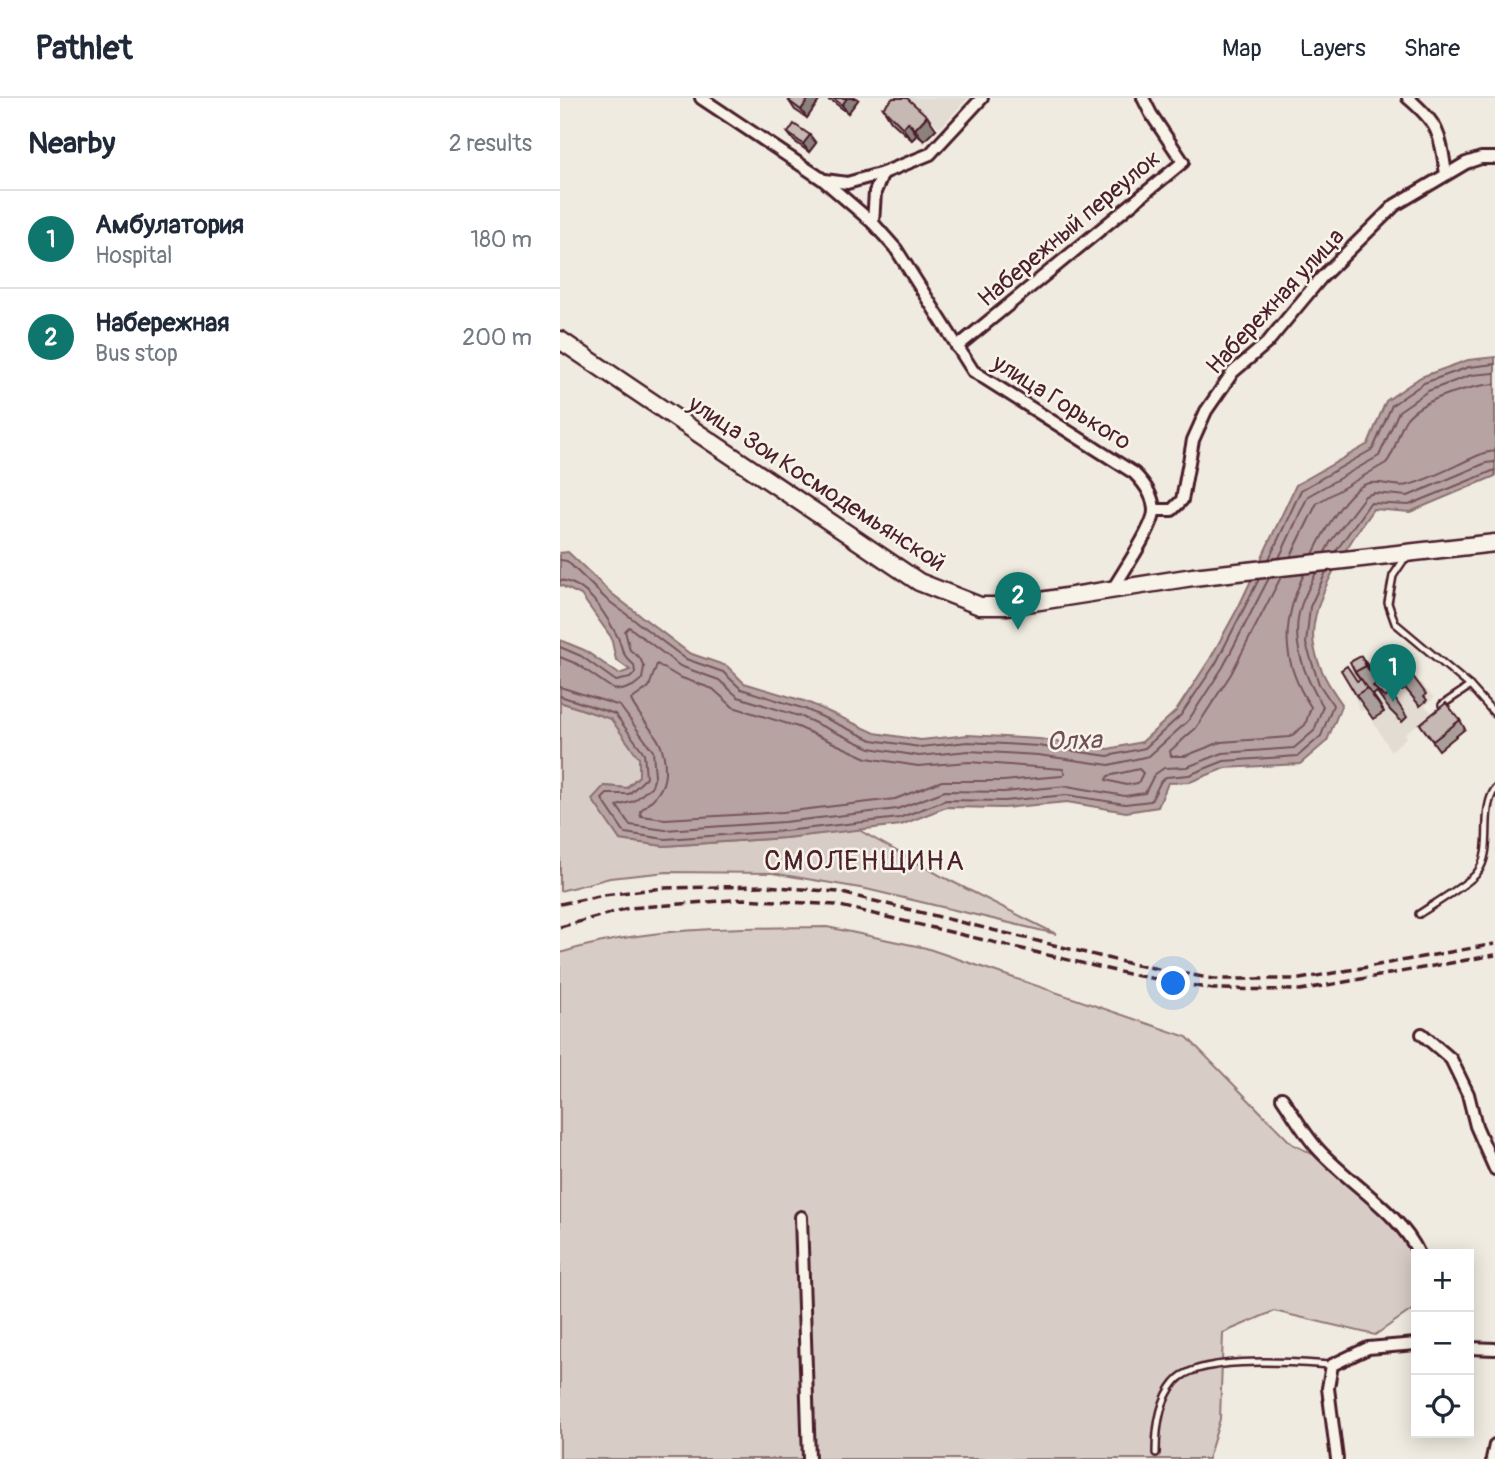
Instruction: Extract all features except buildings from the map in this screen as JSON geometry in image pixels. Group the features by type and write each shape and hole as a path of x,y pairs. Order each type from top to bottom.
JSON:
{"main road":[{"name":"улица Зои Космодемьянской","path":"560,340 919,582 980,606 1022,604 1193,577 1495,543"}],"street":[{"name":"улица Горького","path":"701,98 822,179 873,223 895,249 973,371 1134,473 1147,486 1154,510"},
{"path":"822,179 847,183 883,173 930,154 982,98"},
{"name":"Набережный переулок","path":"957,348 1183,162 1143,98"},
{"path":"1408,98 1429,116 1440,135 1446,174"},
{"name":"Набережная улица","path":"1154,510 1172,510 1182,500 1193,440 1206,411 1233,372 1267,343 1321,278 1395,205 1446,174 1481,158 1495,158"},
{"path":"873,223 875,192 883,173"},
{"path":"1113,589 1151,523 1154,510"},
{"path":"1422,1034 1451,1059 1468,1094 1476,1126 1495,1169"},
{"path":"1282,1098 1316,1147 1394,1220 1413,1240 1417,1249"},
{"path":"801,1217 809,1459"},
{"path":"1337,1459 1328,1388 1332,1365 1368,1348 1411,1344"},
{"path":"1474,1348 1495,1349"},
{"path":"1492,1459 1495,1445"}],"lane":[{"path":"1400,553 1388,603 1395,624 1470,686 1495,714"},
{"path":"1442,705 1470,686"},
{"path":"1419,914 1477,874 1487,848 1490,797 1495,789"},
{"path":"1156,1453 1156,1427 1166,1398 1176,1380 1192,1370 1223,1363 1332,1365"}],"shaded area":[{"path":"907,98 968,98 940,128"},
{"path":"1386,655 1403,664 1434,698 1425,706 1433,713 1405,734 1407,737 1391,751 1366,710 1360,711 1344,671"},
{"path":"560,702 611,719 639,758 639,776 626,788 604,786 620,840 664,846 785,838 857,829 943,877 1056,934 866,889 772,873 667,872 610,878 560,891"},
{"path":"827,927 926,948 1187,1037 1292,1144 1351,1173 1416,1249 1411,1249 1411,1310 1375,1335 1274,1311 1223,1333 1220,1419 1208,1459 560,1459 560,953 592,944 658,933"}],"water":[{"path":"1495,357 1495,476 1410,512 1373,509 1332,574 1317,612 1313,629 1314,646 1318,662 1342,704 1327,741 1300,764 1225,768 1190,782 1168,783 1158,807 1126,812 1067,802 1004,808 946,807 901,825 785,838 664,846 620,840 592,799 604,786 627,788 639,776 639,758 611,719 560,702 560,640 584,650 619,674 630,670 616,660 611,637 581,595 560,585 560,553 568,552 611,593 689,653 727,666 744,683 807,702 875,733 921,740 968,735 1039,739 1108,749 1142,742 1176,711 1210,659 1239,606 1296,485 1368,444 1386,401 1421,377 1468,360"}],"railway":[{"path":"560,904 604,895 664,888 767,886 838,892 1131,964 1214,979 1300,979 1495,944"},
{"path":"560,927 629,908 745,899 836,905 1128,974 1213,989 1300,990 1495,955"}],"place":[{"name":"Набережная","path":"1018,630"},
{"name":"Амбулатория","path":"1393,702"}],"district":[{"name":"СМОЛЕНЩИНА","path":"865,860"}],"water label":[{"name":"Олха","path":"1074,740"}]}
